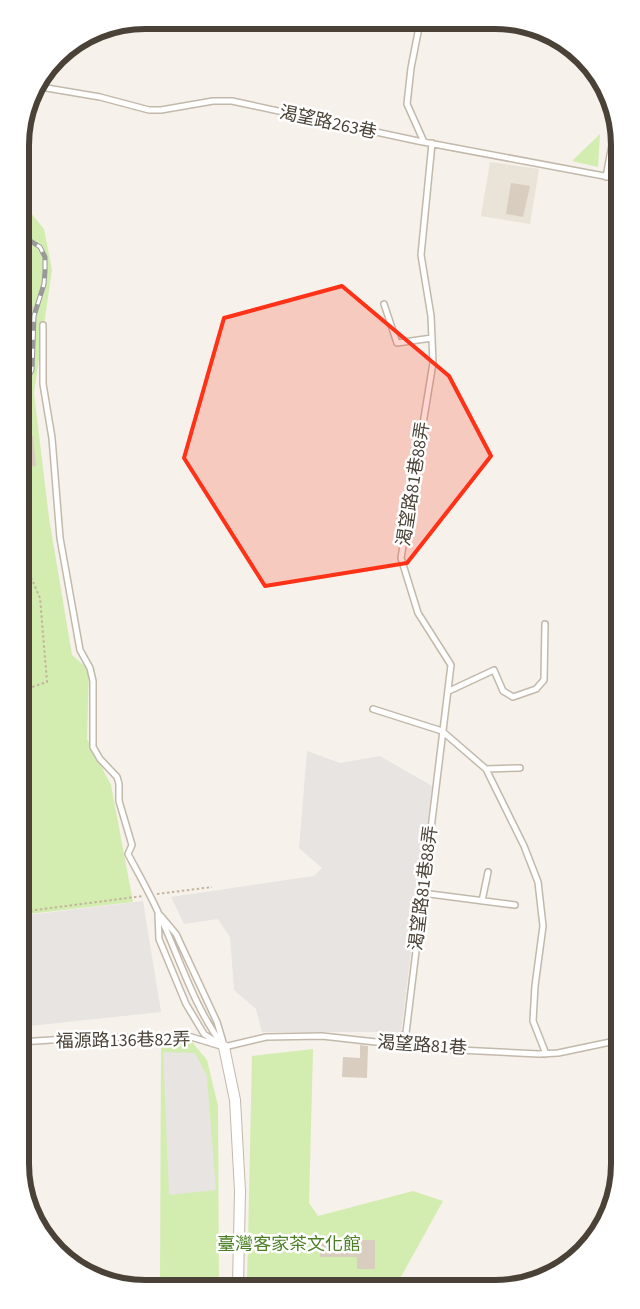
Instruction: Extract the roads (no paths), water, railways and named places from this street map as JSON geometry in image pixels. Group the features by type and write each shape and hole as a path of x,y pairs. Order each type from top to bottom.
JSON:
{"street":[{"path":"224,1047 235,1100 240,1191 238,1280"}],"lane":[{"path":"419,29 411,68 407,104 424,142"},
{"name":"渴望路263巷","path":"44,87 100,97 149,110 161,110 213,101 232,101 424,142 611,178"},
{"name":"渴望路81巷88弄","path":"391,1044 406,1033 451,665 418,613 400,558 433,362 431,316 422,255 432,143"},
{"path":"606,177 611,150"},
{"path":"384,304 397,343 432,338"},
{"path":"43,325 43,384 52,438 60,538 80,650 90,668 93,681 94,747 100,759 116,777 119,801 132,845 128,854 158,912 186,981 209,1027 224,1047"},
{"path":"449,692 494,670 503,690 513,697 536,689 544,680 545,624"},
{"path":"373,709 442,731 486,769 524,846 538,882 543,926 535,986 533,1021 546,1054"},
{"path":"486,769 520,768"},
{"path":"482,901 488,872"},
{"path":"422,893 515,905"},
{"path":"158,912 176,934 217,1022 224,1047"},
{"path":"158,912 159,939 186,1004 204,1034 224,1047"},
{"name":"福源路136巷82弄","path":"29,1041 82,1038 188,1036 224,1047"},
{"name":"渴望路81巷","path":"224,1047 266,1037 322,1036 439,1049 546,1054 611,1042"}],"railway":[{"path":"29,240 40,247 45,257 45,271 44,284 34,316 32,370 29,376"}],"park label":[{"name":"臺灣客家茶文化館","path":"289,1244"}]}
